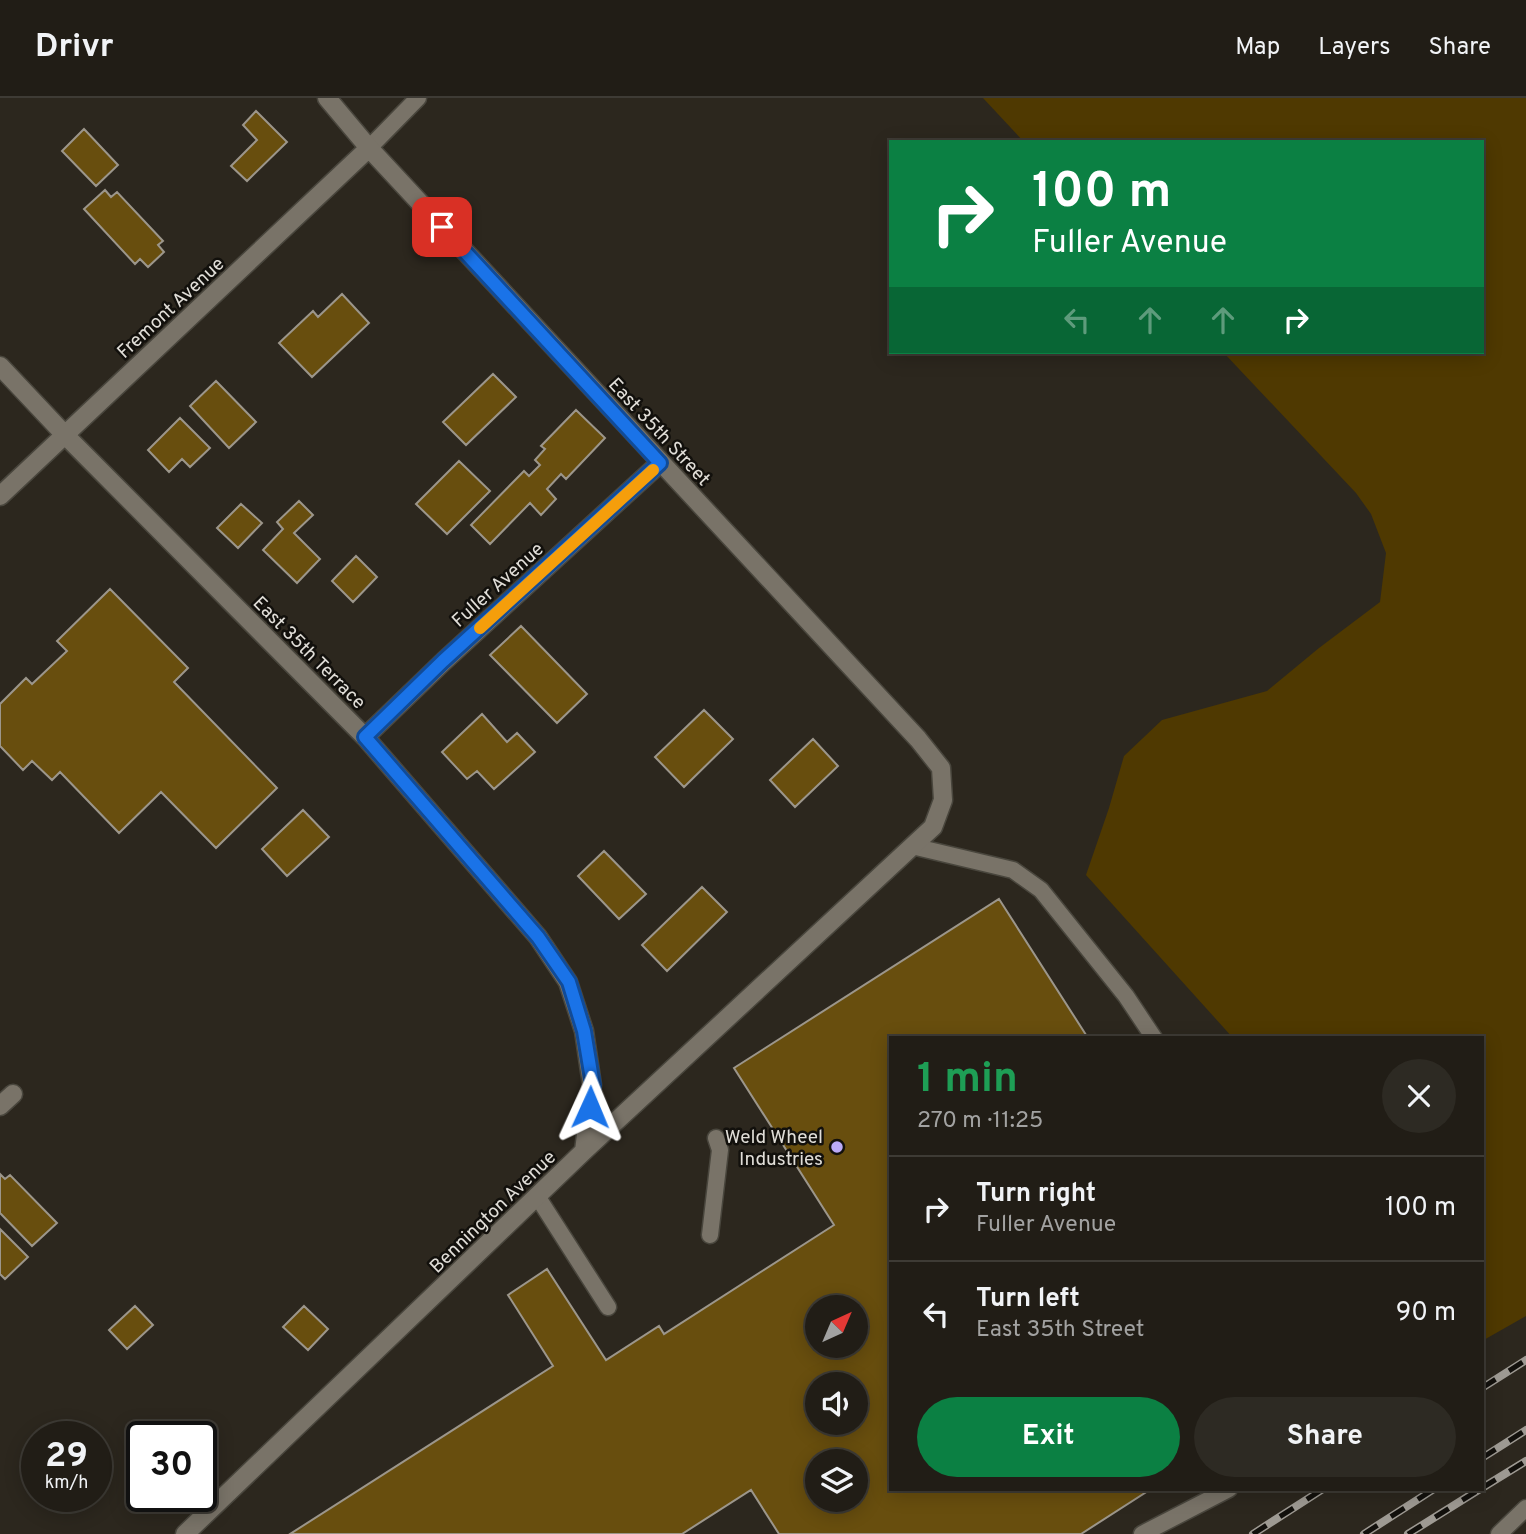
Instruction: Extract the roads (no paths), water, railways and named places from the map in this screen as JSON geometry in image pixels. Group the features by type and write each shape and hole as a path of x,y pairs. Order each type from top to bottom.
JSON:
{"street":[{"name":"East 35th Street","path":"327,98 369,148 918,739 941,768 943,800"},
{"name":"Fremont Avenue","path":"0,496 369,148"},
{"name":"East 35th Terrace","path":"0,366 365,737 538,937 569,982 584,1031 593,1085 584,1151"},
{"name":"Fuller Avenue","path":"365,737 443,661 660,463"},
{"name":"Bennington Avenue","path":"185,1534 584,1151 933,827 943,800"}],"lane":[{"path":"369,148 418,98"},
{"path":"912,846 1013,870 1041,890 1126,996 1153,1036"},
{"path":"710,1235 720,1150 716,1138"},
{"path":"537,1196 608,1307"},
{"path":"1142,1534 1225,1491"},
{"path":"1499,1534 1526,1508"}],"railway":[{"path":"1484,1387 1526,1360"},
{"path":"1484,1457 1526,1430"},
{"path":"1484,1487 1526,1461"},
{"path":"1253,1534 1320,1491"},
{"path":"1364,1534 1431,1491"},
{"path":"1408,1534 1477,1491"}],"place":[{"name":"Weld Wheel Industries","path":"837,1147"}]}
